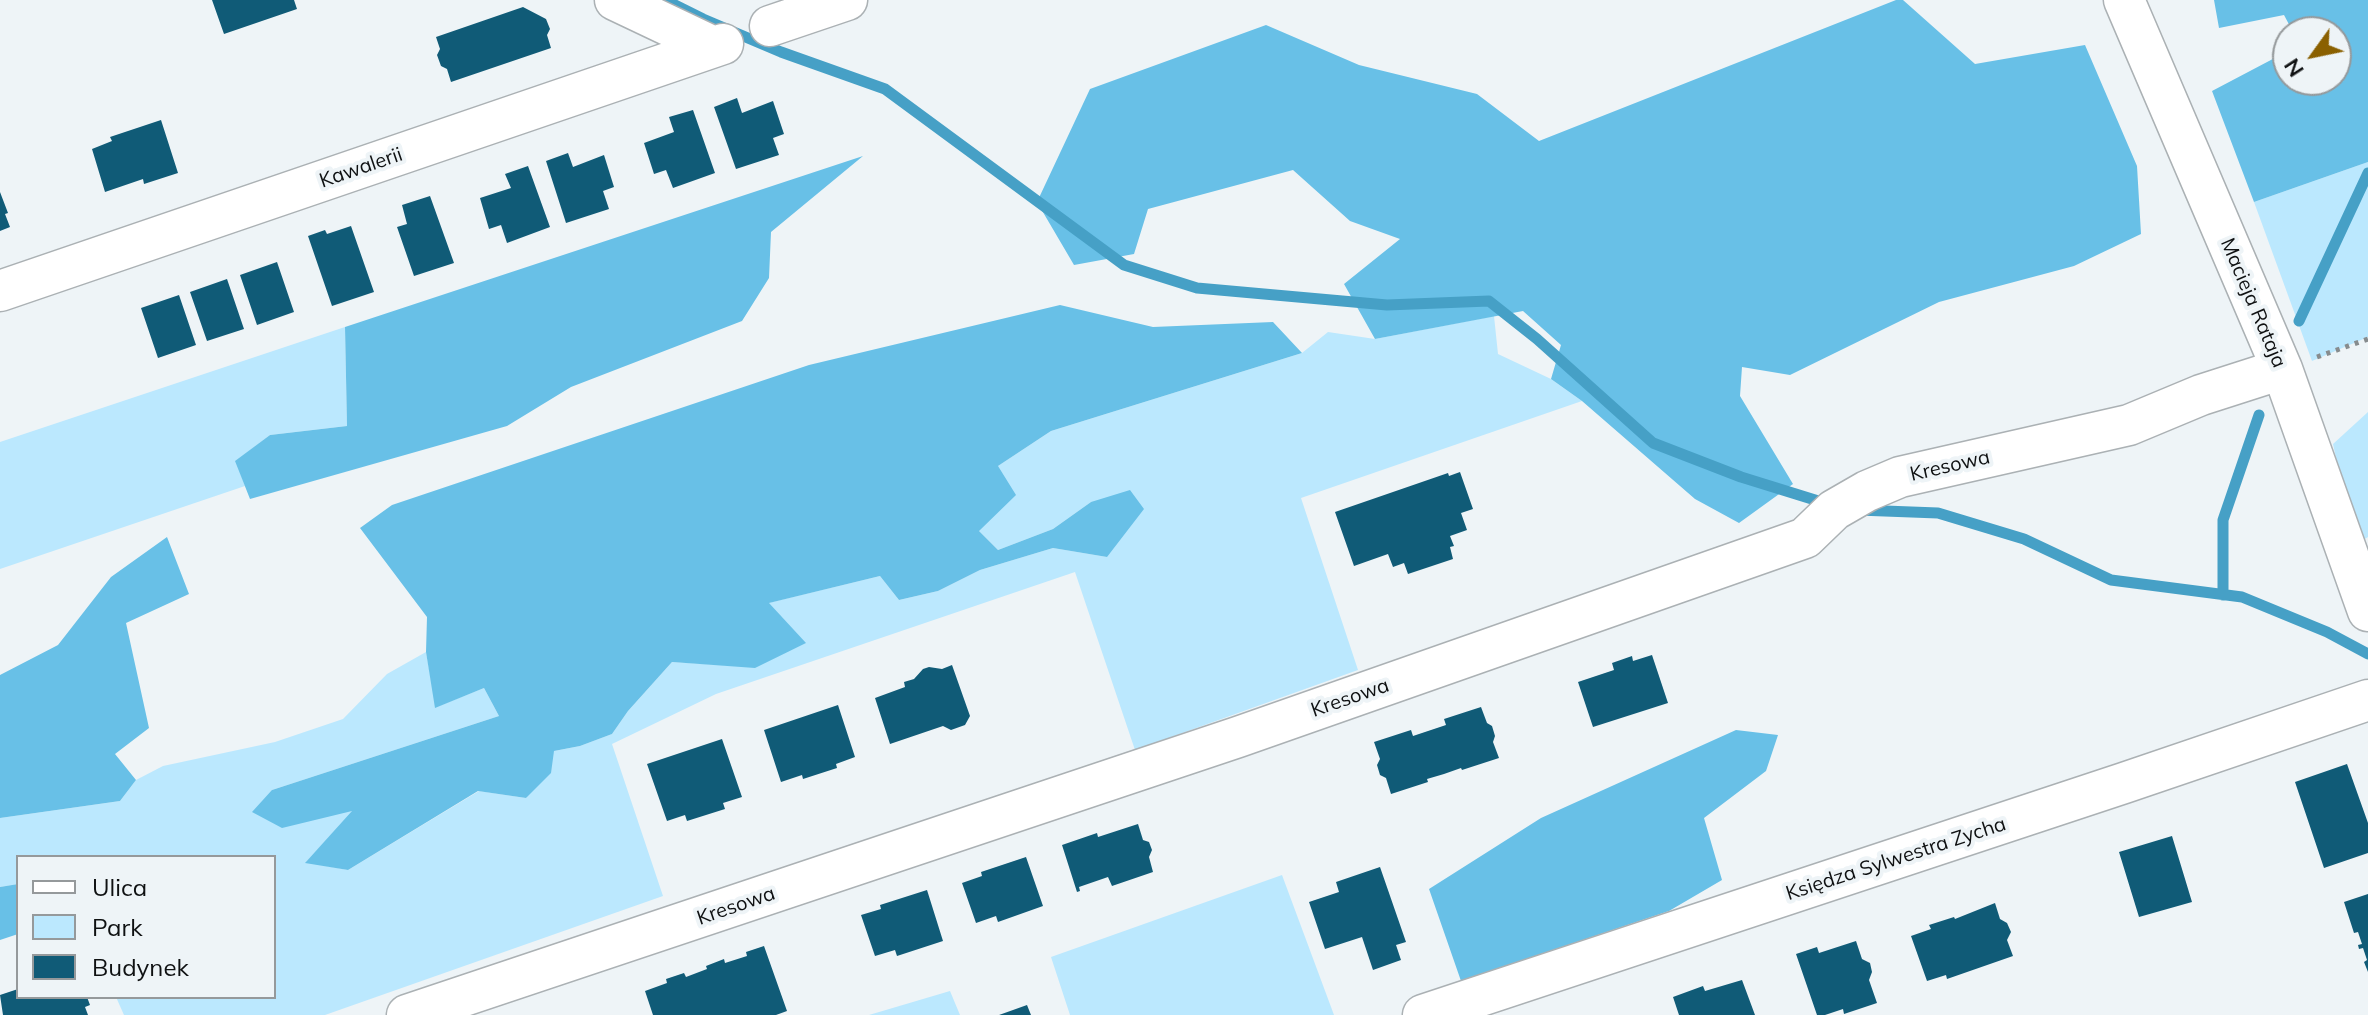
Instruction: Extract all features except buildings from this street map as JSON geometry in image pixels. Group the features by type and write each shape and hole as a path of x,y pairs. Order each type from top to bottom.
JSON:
{"street":[{"name":"Kawalerii","path":"0,291 719,45 615,0"},
{"path":"770,26 847,0"},
{"name":"Macieja Rataja","path":"2124,0 2282,369 2368,611"},
{"name":"Kresowa","path":"413,1014 1238,737 1805,538 1834,510 1900,477 2129,425 2201,395 2282,369"},
{"name":"Księdza Sylwestra Zycha","path":"1423,1015 2368,700"}],"path":[{"path":"2282,369 2368,339"}],"green space":[{"path":"2368,162 2368,337 2312,361 2254,202"},
{"path":"1494,316 1498,354 1551,379 1582,401 1301,498 1358,670 1135,750 1075,572 716,694 612,744 663,896 325,1015 124,1015 117,999 276,999 276,855 16,855 16,884 0,887 0,818 120,801 136,780 163,766 275,742 343,719 387,674 426,652 436,707 484,688 499,716 272,790 354,811 306,862 348,870 479,791 526,798 554,751 580,746 612,734 628,711 672,662 755,667 805,643 768,603 880,576 899,600 938,591 980,570 1053,548 1107,557 1091,502 1053,529 998,550 979,531 998,466 1051,431 1302,353 1328,332 1375,339"},
{"path":"345,327 347,426 270,435 236,461 245,486 0,569 0,442"},
{"path":"2368,412 2368,537 2355,545 2333,444"},
{"path":"1282,875 1334,1015 1070,1015 1051,957"},
{"path":"950,991 960,1015 869,1015"}],"shaded area":[{"path":"1896,0 1903,0 1975,64 2085,45 2137,166 2141,234 2074,266 1939,302 1790,375 1742,367 1740,396 1793,484 1739,523 1695,499 1582,401 1551,379 1561,345 1523,311 1375,339 1344,284 1400,239 1350,221 1293,170 1148,209 1134,254 1074,265 1037,202 1090,89 1266,25 1359,65 1477,94 1539,141"},
{"path":"2214,0 2368,0 2368,162 2254,202 2212,91 2272,59 2272,96 2352,96 2352,16 2272,16 2219,28"},
{"path":"863,156 771,232 769,278 742,321 571,387 507,426 250,499 235,461 270,435 347,426 345,327"},
{"path":"1060,305 1153,327 1273,322 1302,353 1051,431 998,466 1016,495 979,531 998,550 1053,529 1091,502 1130,490 1144,509 1107,557 1053,548 980,570 938,591 899,600 880,576 769,603 806,643 755,668 672,662 628,711 612,734 580,746 554,751 551,773 526,798 478,791 348,870 305,863 352,811 282,828 252,812 272,790 499,716 484,688 435,708 426,652 427,617 360,528 392,505 809,365"},
{"path":"167,537 189,594 126,623 149,728 115,754 136,780 120,801 0,818 0,675 58,645 111,577"},
{"path":"1736,730 1778,735 1766,771 1704,818 1722,880 1669,911 1461,981 1429,889 1541,818"},
{"path":"16,884 16,935 0,940 0,887"}],"waterway":[{"path":"665,0 781,52 885,89 1124,265 1197,288 1387,305 1489,301 1537,339 1653,443 1741,477 1828,504"},
{"path":"2299,321 2368,173"},
{"path":"2223,595 2223,520 2259,415"},
{"path":"1858,510 1938,513 2024,539 2111,580 2242,597 2327,632 2368,654"}]}
